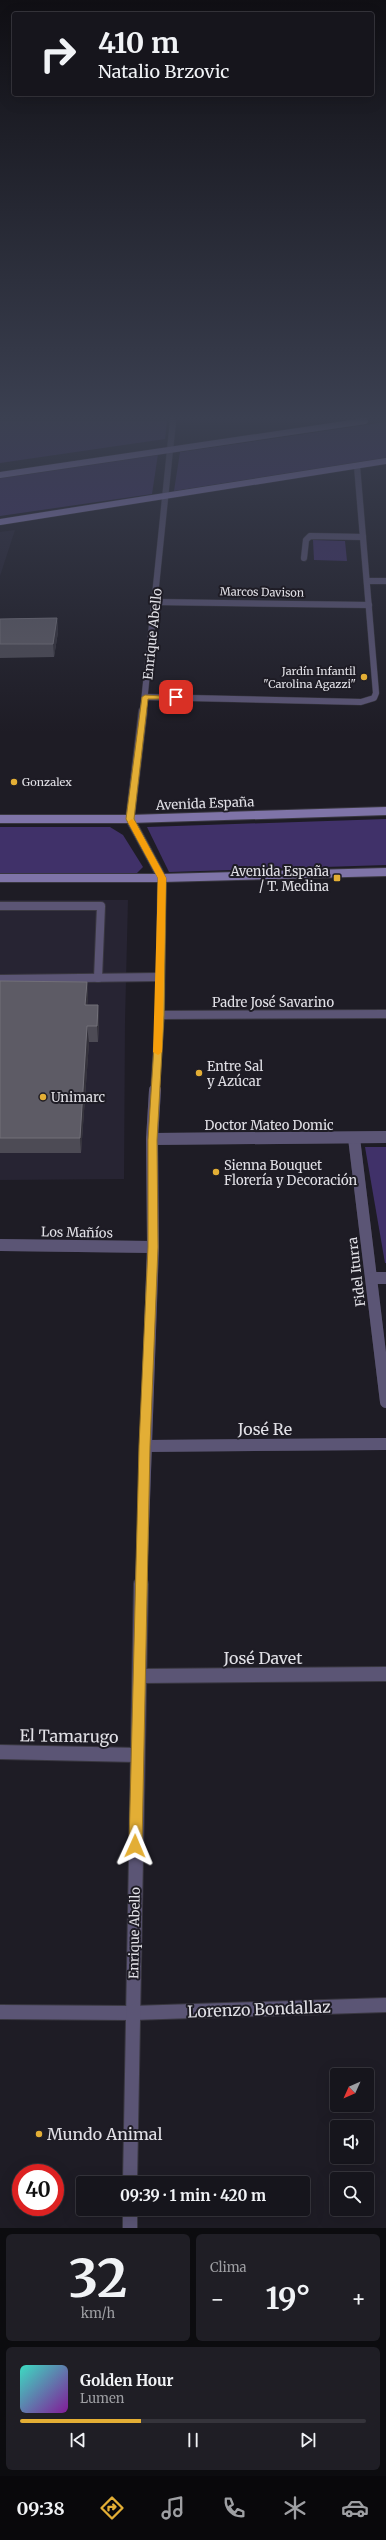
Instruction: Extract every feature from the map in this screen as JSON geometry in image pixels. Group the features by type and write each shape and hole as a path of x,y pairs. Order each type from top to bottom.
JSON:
{"main road":[{"name":"Avenida España","path":"0,819 130,819 386,811"},
{"path":"0,878 162,878 386,872"}],"street":[{"name":"Enrique Abello","path":"130,2176 137,1755 145,1446 153,1247 152,1140 160,1015 162,878 130,819 156,602 163,525"},
{"path":"145,697 361,702 372,700 376,694 362,525"},
{"path":"304,558 306,540 310,536 363,536"},
{"path":"367,581 386,582"},
{"name":"Marcos Davison","path":"156,602 369,605"},
{"path":"0,906 101,906 98,978"},
{"path":"0,979 160,977"},
{"name":"Padre José Savarino","path":"160,1015 386,1014"},
{"name":"Doctor Mateo Domic","path":"152,1140 386,1137"},
{"name":"Fidel Iturra","path":"354,1138 386,1402"},
{"name":"Los Mañíos","path":"0,1245 153,1247"},
{"path":"372,1278 386,1278"},
{"name":"José Re","path":"145,1446 386,1444"},
{"name":"José Davet","path":"140,1676 386,1674"},
{"name":"El Tamarugo","path":"0,1752 137,1755"},
{"name":"Lorenzo Bondallaz","path":"0,2012 132,2012 386,2005"},
{"path":"130,2216 130,2228"}],"shaded area":[{"path":"15,530 0,576 0,532"},
{"path":"313,540 345,541 347,561 314,560"},
{"path":"386,819 386,865 169,872 147,827"},
{"path":"0,827 110,827 123,835 143,867 137,873 0,873"},
{"path":"0,900 128,900 125,1022 124,1179 0,1180"},
{"path":"365,1147 386,1147 386,1263 385,1263"}],"building":[{"path":"57,618 53,644 0,644 0,619"},
{"name":"Unimarc","path":"0,981 87,982 85,1005 98,1005 97,1026 87,1026 80,1138 0,1138"}],"slow traffic":[{"path":"132,822 162,878 158,1052"}],"place":[{"name":"Jardín Infantil \"Carolina Agazzi\"","path":"364,677"},
{"name":"Gonzalex","path":"14,782"},
{"name":"Avenida España / T. Medina","path":"337,878"},
{"name":"Entre Sal y Azúcar","path":"199,1073"},
{"name":"Unimarc","path":"43,1097"},
{"name":"Sienna Bouquet Florería y Decoración","path":"216,1172"},
{"name":"Mundo Animal","path":"39,2134"}],"route":[{"path":"135,1846 145,1446 153,1247 152,1140 160,1015 162,878 130,819 145,697 176,697"}]}
